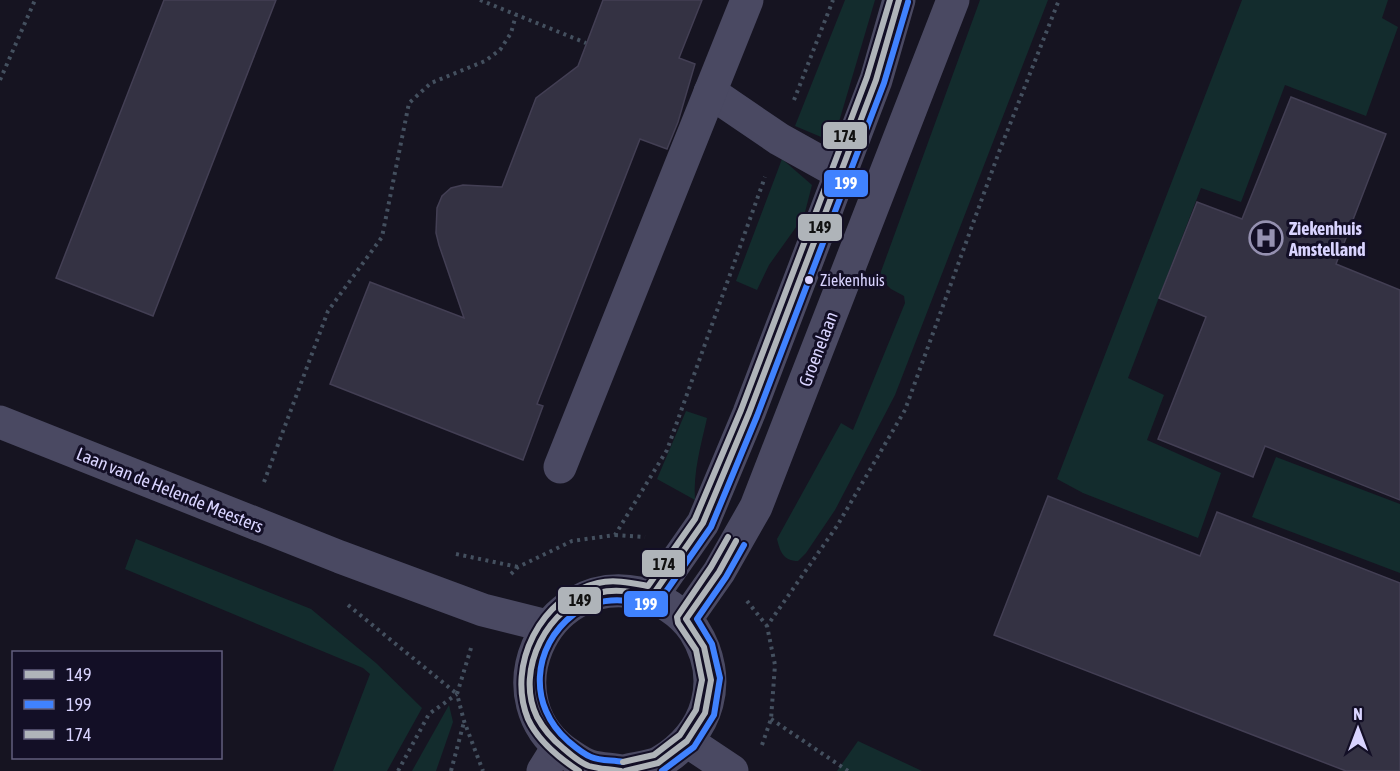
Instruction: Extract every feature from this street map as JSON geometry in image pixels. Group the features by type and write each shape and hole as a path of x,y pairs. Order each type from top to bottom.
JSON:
{"street":[{"path":"560,466 747,0"},
{"path":"652,596 703,523 749,413 876,80 899,0"},
{"name":"Groenelaan","path":"686,619 719,572 756,507 953,0"},
{"path":"710,92 779,139 840,173"},
{"name":"Laan van de Helende Meesters","path":"0,422 340,557 483,610 547,626"},
{"path":"624,590 652,596 686,619 705,647 711,680 705,713 687,741 658,763 623,771 550,759 529,688 533,655 547,626 568,606 595,593 624,590"},
{"path":"687,741 732,771"}],"path":[{"path":"0,80 35,0"},
{"path":"480,0 586,44"},
{"path":"483,610 518,567 572,541 615,535 667,450 779,139 833,0"},
{"path":"760,750 771,719 775,665 767,626 837,526 905,411 999,152 1059,0"},
{"path":"249,522 328,311 382,237 409,103 431,83 485,61 500,50 511,33 516,15"},
{"path":"340,557 332,586 338,597 457,694 464,722 483,771"},
{"path":"398,771 429,714 457,694"},
{"path":"771,719 848,771"},
{"path":"451,771 464,722"}],"green space":[{"path":"845,0 875,0 833,142 795,126"},
{"path":"980,0 1048,0 895,395 835,510 806,553 798,561 793,561 781,551 777,539 841,423 853,430 905,303 904,296 891,289 879,277"},
{"path":"1242,0 1388,0 1382,18 1398,27 1366,116 1285,85 1241,202 1201,188 1128,378 1164,395 1147,440 1221,473 1198,538 1083,493 1057,479"},
{"path":"782,159 812,185 804,216 769,265 757,290 736,281"},
{"path":"686,411 707,418 696,469 695,500 657,479"},
{"path":"1276,457 1400,504 1400,573 1252,517"},
{"path":"136,539 311,609 376,663 422,708 387,771 333,771 370,674 363,668 125,569"},
{"path":"449,705 453,722 436,771 412,771"},
{"path":"858,741 922,771 837,771"}],"building":[{"path":"164,0 276,0 153,316 56,278"},
{"path":"603,0 702,0 679,58 695,64 678,122 667,149 640,139 537,404 543,406 523,460 330,384 370,282 464,318 436,233 437,208 442,196 451,188 463,185 502,187 536,98 578,66"},
{"path":"1291,97 1386,134 1336,264 1400,290 1400,500 1265,446 1253,477 1158,439 1206,317 1159,298 1197,202 1242,219"},
{"path":"1048,496 1200,556 1217,512 1400,583 1400,771 1346,771 994,635"}],"transit line":[{"name":"174","path":"579,771 537,735 528,719 522,698 522,677 525,656 533,636 560,602 578,590 610,581 648,586 695,519 741,410 867,77 890,0"},
{"name":"149","path":"621,771 582,763 559,745 545,730 537,717 531,699 530,679 533,660 540,642 551,625 564,611 580,600 598,593 612,591 652,596 703,523 749,413 876,80 899,0"},
{"name":"199","path":"623,762 588,756 568,741 555,727 546,711 541,694 540,677 543,659 549,643 560,627 581,609 611,600 658,603 711,527 757,416 884,83 908,2"},
{"name":"174","path":"623,762 654,755 680,735 696,710 702,680 696,650 678,623 677,617 728,537"},
{"name":"149","path":"625,771 658,763 687,741 705,713 711,680 704,647 686,619 719,572 736,541"},
{"name":"199","path":"662,771 694,747 714,715 720,678 712,644 697,619 726,577 744,545"}],"place":[{"name":"Ziekenhuis Amstelland","path":"1266,238"},
{"name":"Ziekenhuis","path":"809,280"}]}
